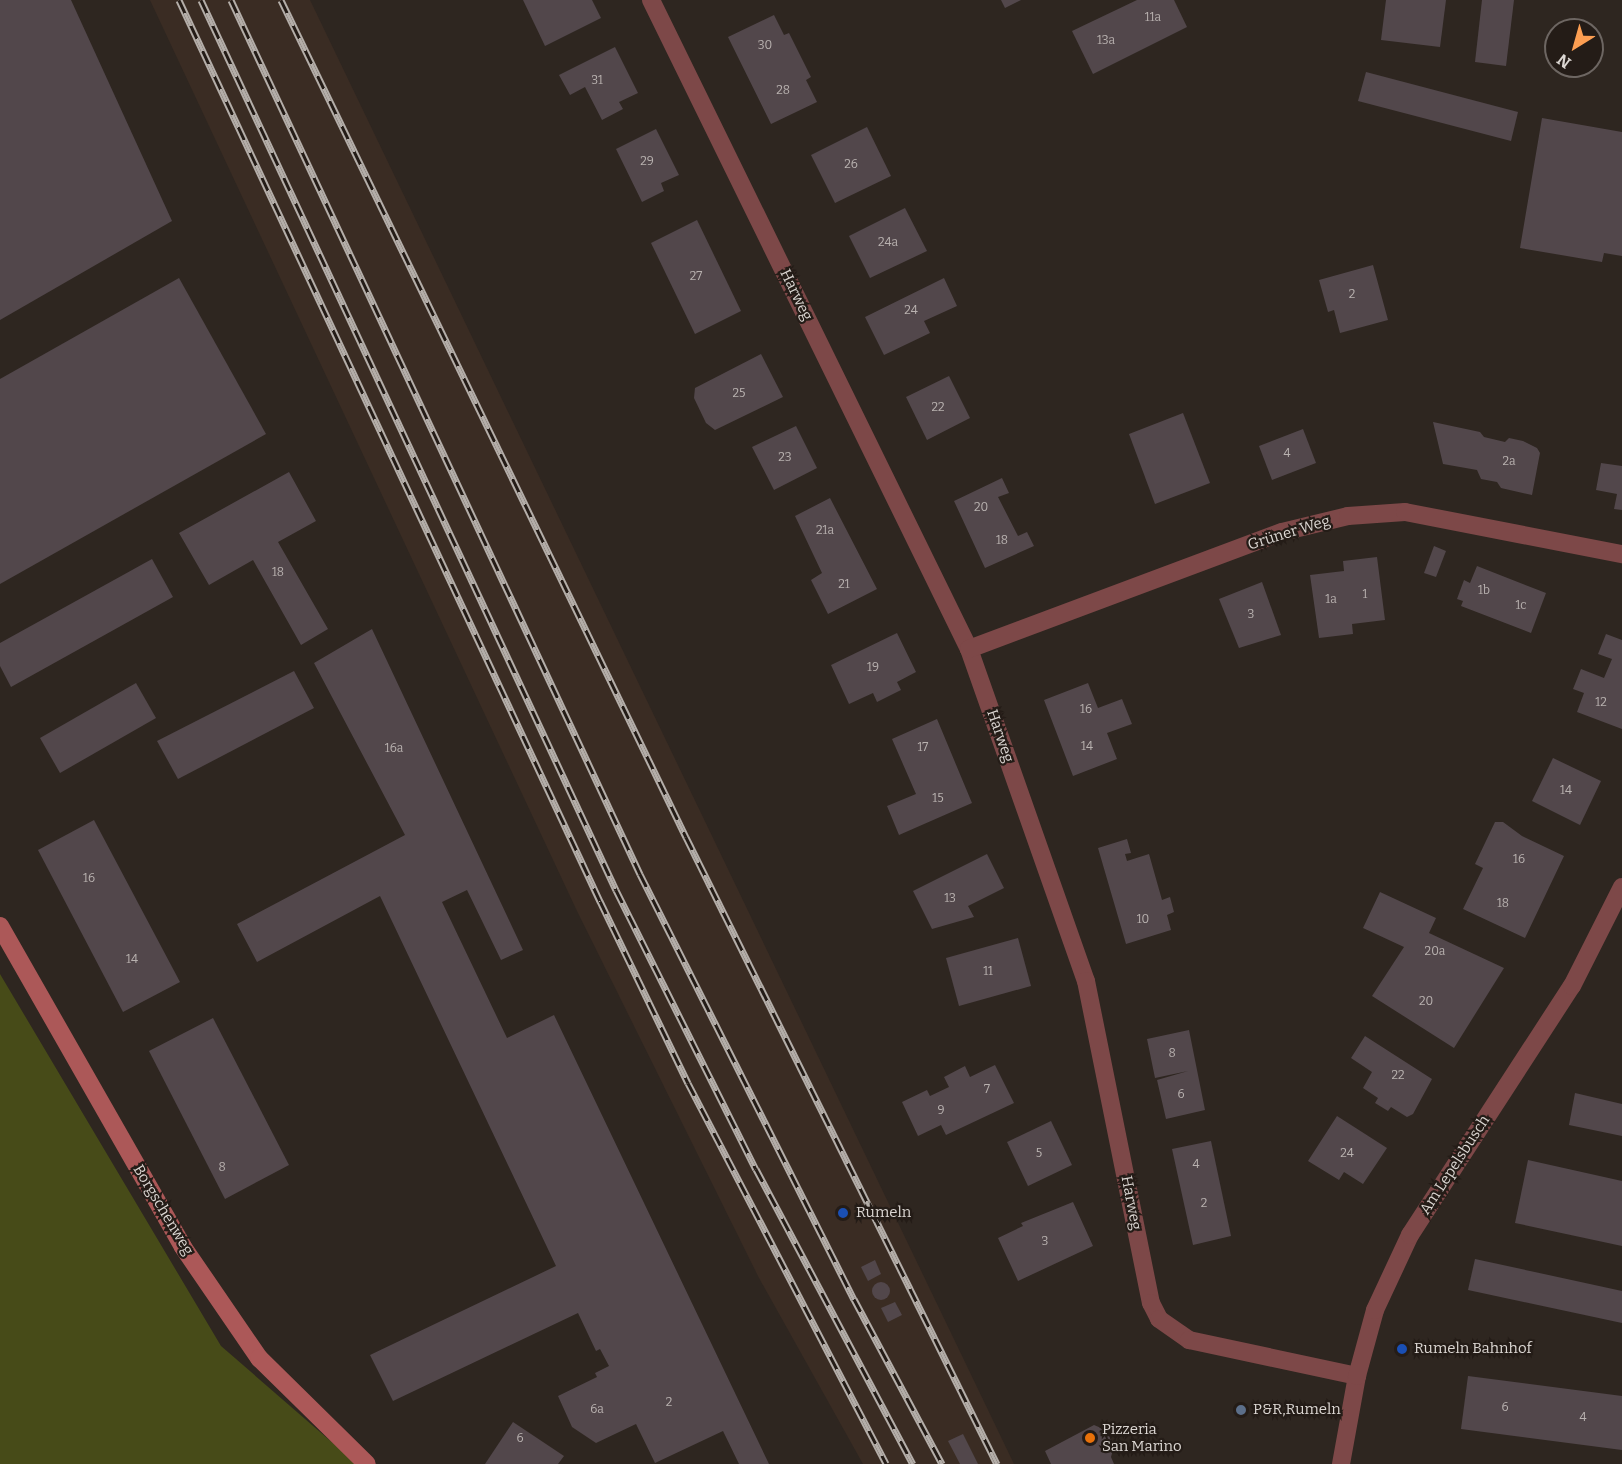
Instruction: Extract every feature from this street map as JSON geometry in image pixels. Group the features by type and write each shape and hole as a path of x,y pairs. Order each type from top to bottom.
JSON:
{"main road":[{"name":"Borgschenweg","path":"0,926 190,1257 260,1358 367,1464"}],"street":[{"name":"Harweg","path":"651,0 969,649 1086,981 1151,1303 1159,1319 1189,1340 1357,1376"},
{"name":"Grüner Weg","path":"969,649 1282,532 1348,516 1405,512 1622,554"},
{"name":"Am Lepelsbusch","path":"1341,1464 1357,1376 1375,1310 1410,1235 1572,986 1622,887"}],"shaded area":[{"path":"150,0 310,0 1014,1464 863,1464 759,1278 577,911"}],"green space":[{"path":"0,974 221,1346 357,1464 0,1464"}],"building":[{"path":"0,0 71,0 172,221 0,320"},
{"path":"523,0 592,0 601,18 545,46"},
{"path":"1001,0 1021,0 1005,8"},
{"path":"1137,0 1174,0 1187,27 1093,74 1072,31"},
{"path":"1386,0 1446,0 1440,47 1381,40"},
{"path":"1482,0 1514,0 1506,66 1475,62"},
{"path":"774,15 784,35 789,33 811,77 806,80 817,102 771,124 728,37"},
{"path":"615,47 638,93 619,102 623,109 602,120 585,87 570,95 559,75"},
{"path":"1366,72 1518,112 1511,141 1358,101"},
{"path":"1542,118 1622,132 1622,256 1604,253 1602,262 1520,248"},
{"path":"867,127 891,176 835,203 811,155"},
{"path":"656,129 679,175 661,183 664,191 642,202 616,149"},
{"path":"905,208 927,251 870,278 849,236"},
{"path":"697,220 741,311 695,334 651,243"},
{"path":"1373,265 1388,320 1340,333 1334,310 1328,312 1319,280"},
{"path":"179,278 266,434 0,584 0,379"},
{"path":"944,278 957,306 924,321 930,333 884,355 865,317"},
{"path":"761,354 783,397 715,430 706,423 694,398 695,388"},
{"path":"949,376 970,418 927,440 906,397"},
{"path":"1183,413 1210,483 1155,504 1129,434"},
{"path":"1433,422 1480,432 1484,437 1505,442 1509,438 1523,441 1537,448 1540,453 1532,495 1501,488 1497,482 1481,479 1477,470 1443,464"},
{"path":"796,426 817,468 774,490 752,447"},
{"path":"1303,429 1316,463 1272,480 1259,446"},
{"path":"1601,463 1622,466 1622,510 1614,509 1617,494 1596,490"},
{"path":"289,472 316,521 278,542 328,629 301,645 253,560 209,585 179,533"},
{"path":"1002,478 1009,493 998,497 1018,536 1027,532 1034,546 985,568 954,501"},
{"path":"830,498 877,589 828,614 811,580 822,573 795,516"},
{"path":"1434,546 1446,551 1436,577 1424,573"},
{"path":"1377,557 1385,620 1352,624 1353,634 1319,638 1310,575 1344,571 1343,561"},
{"path":"152,559 173,597 11,687 0,666 0,643"},
{"path":"1477,566 1546,593 1531,633 1461,606 1463,601 1457,599 1464,580 1470,583"},
{"path":"1262,582 1281,635 1239,648 1219,599"},
{"path":"372,629 523,950 501,960 467,890 442,902 507,1038 554,1015 769,1464 739,1464 723,1431 655,1463 636,1424 596,1443 572,1427 558,1396 597,1377 595,1373 609,1366 600,1349 596,1351 578,1313 393,1401 370,1355 556,1266 380,896 257,962 237,924 405,835 314,663"},
{"path":"897,633 916,672 897,682 901,690 877,702 873,693 849,704 831,665"},
{"path":"1606,634 1622,640 1622,729 1577,712 1584,693 1573,689 1581,669 1604,678 1612,659 1598,654"},
{"path":"294,671 314,708 178,779 157,741"},
{"path":"136,683 156,718 60,773 40,738"},
{"path":"1088,683 1098,708 1122,699 1132,724 1107,733 1117,759 1073,776 1044,700"},
{"path":"937,719 972,803 899,835 887,806 916,794 892,739"},
{"path":"1553,758 1601,781 1580,825 1532,801"},
{"path":"94,820 180,982 123,1012 38,850"},
{"path":"1495,822 1503,822 1522,836 1564,856 1525,938 1463,909 1483,868 1475,864"},
{"path":"1127,839 1131,853 1125,854 1127,861 1149,854 1162,900 1170,897 1174,912 1167,915 1171,930 1126,944 1098,848"},
{"path":"987,854 1004,888 968,906 974,917 932,929 913,891"},
{"path":"1380,892 1436,918 1429,933 1504,968 1454,1048 1372,996 1404,947 1363,928"},
{"path":"1018,938 1031,986 959,1006 946,958"},
{"path":"213,1018 289,1165 225,1199 149,1051"},
{"path":"1189,1030 1205,1110 1166,1119 1157,1080 1188,1071 1155,1078 1147,1039"},
{"path":"1365,1036 1432,1079 1413,1114 1407,1117 1391,1107 1388,1111 1375,1103 1378,1098 1363,1088 1372,1072 1351,1058"},
{"path":"995,1065 1014,1103 946,1135 941,1125 918,1136 902,1102 927,1090 930,1096 949,1087 944,1077 965,1066 970,1077"},
{"path":"1575,1093 1622,1104 1622,1136 1569,1125"},
{"path":"1337,1116 1387,1148 1363,1184 1344,1172 1339,1180 1308,1161"},
{"path":"1051,1121 1072,1165 1028,1186 1007,1142"},
{"path":"1211,1141 1231,1236 1193,1245 1172,1149"},
{"path":"1528,1160 1622,1181 1622,1246 1515,1223"},
{"path":"1073,1202 1093,1246 1018,1281 998,1238 1023,1226 1021,1223"},
{"path":"1475,1259 1622,1291 1622,1323 1468,1290"},
{"path":"875,1260 881,1274 868,1281 861,1267"},
{"path":"881,1282 887,1285 890,1291 887,1297 881,1300 875,1297 872,1291 875,1285"},
{"path":"895,1302 902,1315 888,1322 881,1308"},
{"path":"1468,1376 1622,1396 1622,1450 1461,1429"},
{"path":"513,1422 564,1456 558,1464 485,1464"},
{"name":"Pizzeria San Marino","path":"1094,1425 1106,1430 1114,1446 1111,1457 1114,1464 1051,1464 1045,1451"},
{"path":"963,1434 978,1464 960,1464 948,1441"}],"railway":[{"path":"179,0 600,901 688,1083 886,1464"},
{"path":"201,0 616,890 756,1169 913,1464"},
{"path":"231,0 640,874 854,1299 942,1464"},
{"path":"281,0 686,837 997,1464"}],"place":[{"name":"Rumeln","path":"843,1213"},
{"name":"Rumeln Bahnhof","path":"1402,1349"},
{"name":"P&R,Rumeln","path":"1241,1410"},
{"name":"Pizzeria San Marino","path":"1090,1438"}]}
